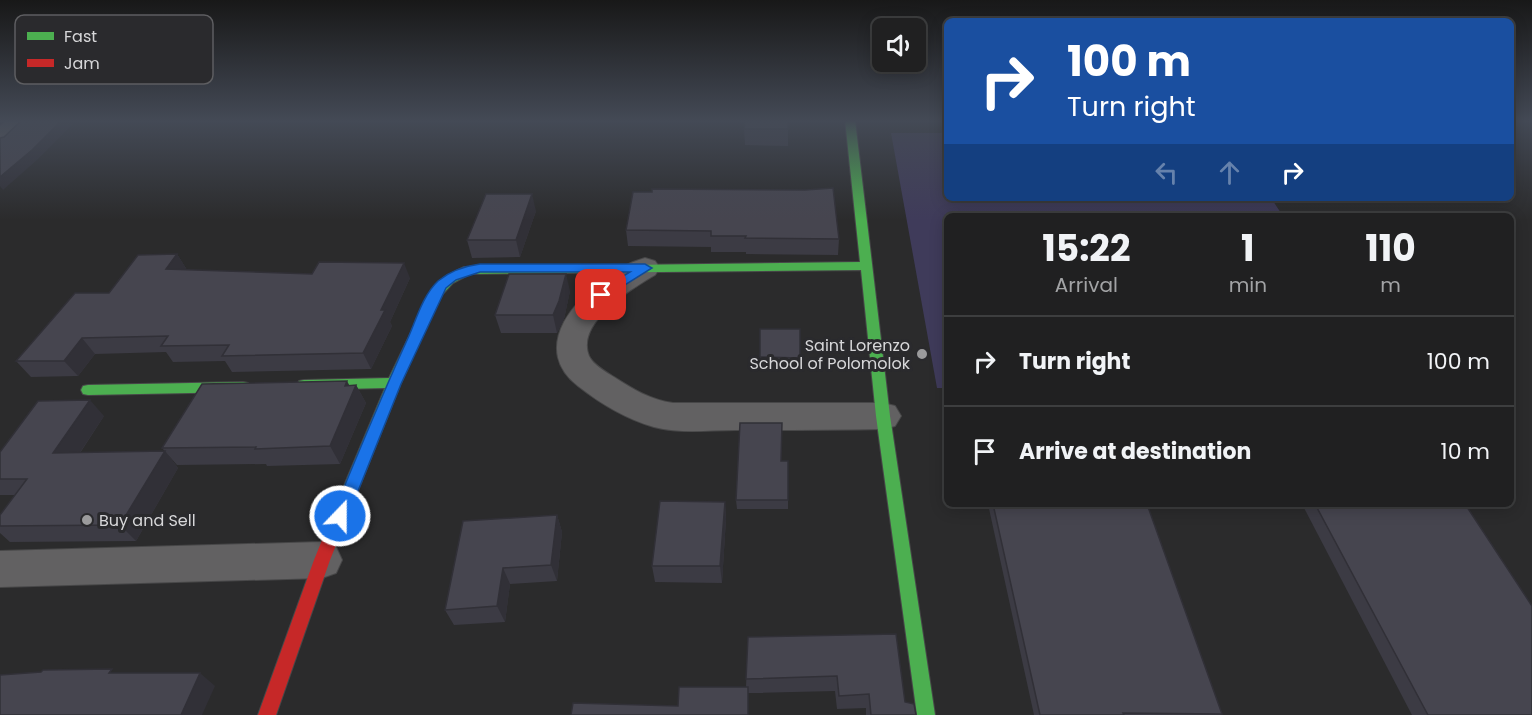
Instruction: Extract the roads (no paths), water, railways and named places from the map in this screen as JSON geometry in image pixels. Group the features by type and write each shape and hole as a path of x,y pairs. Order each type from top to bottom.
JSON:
{"street":[{"path":"853,153 883,416 926,715"},
{"path":"267,715 322,560 394,384 441,285 468,270 480,268 865,266"},
{"path":"645,268 601,295 589,307 580,322 571,349 578,367 630,405 649,414 673,417 883,416"},
{"path":"288,386 394,384"},
{"path":"87,390 253,386"},
{"path":"0,569 322,560"}],"place":[{"name":"Saint Lorenzo School of Polomolok","path":"922,354"},
{"name":"Buy and Sell","path":"87,520"}]}
